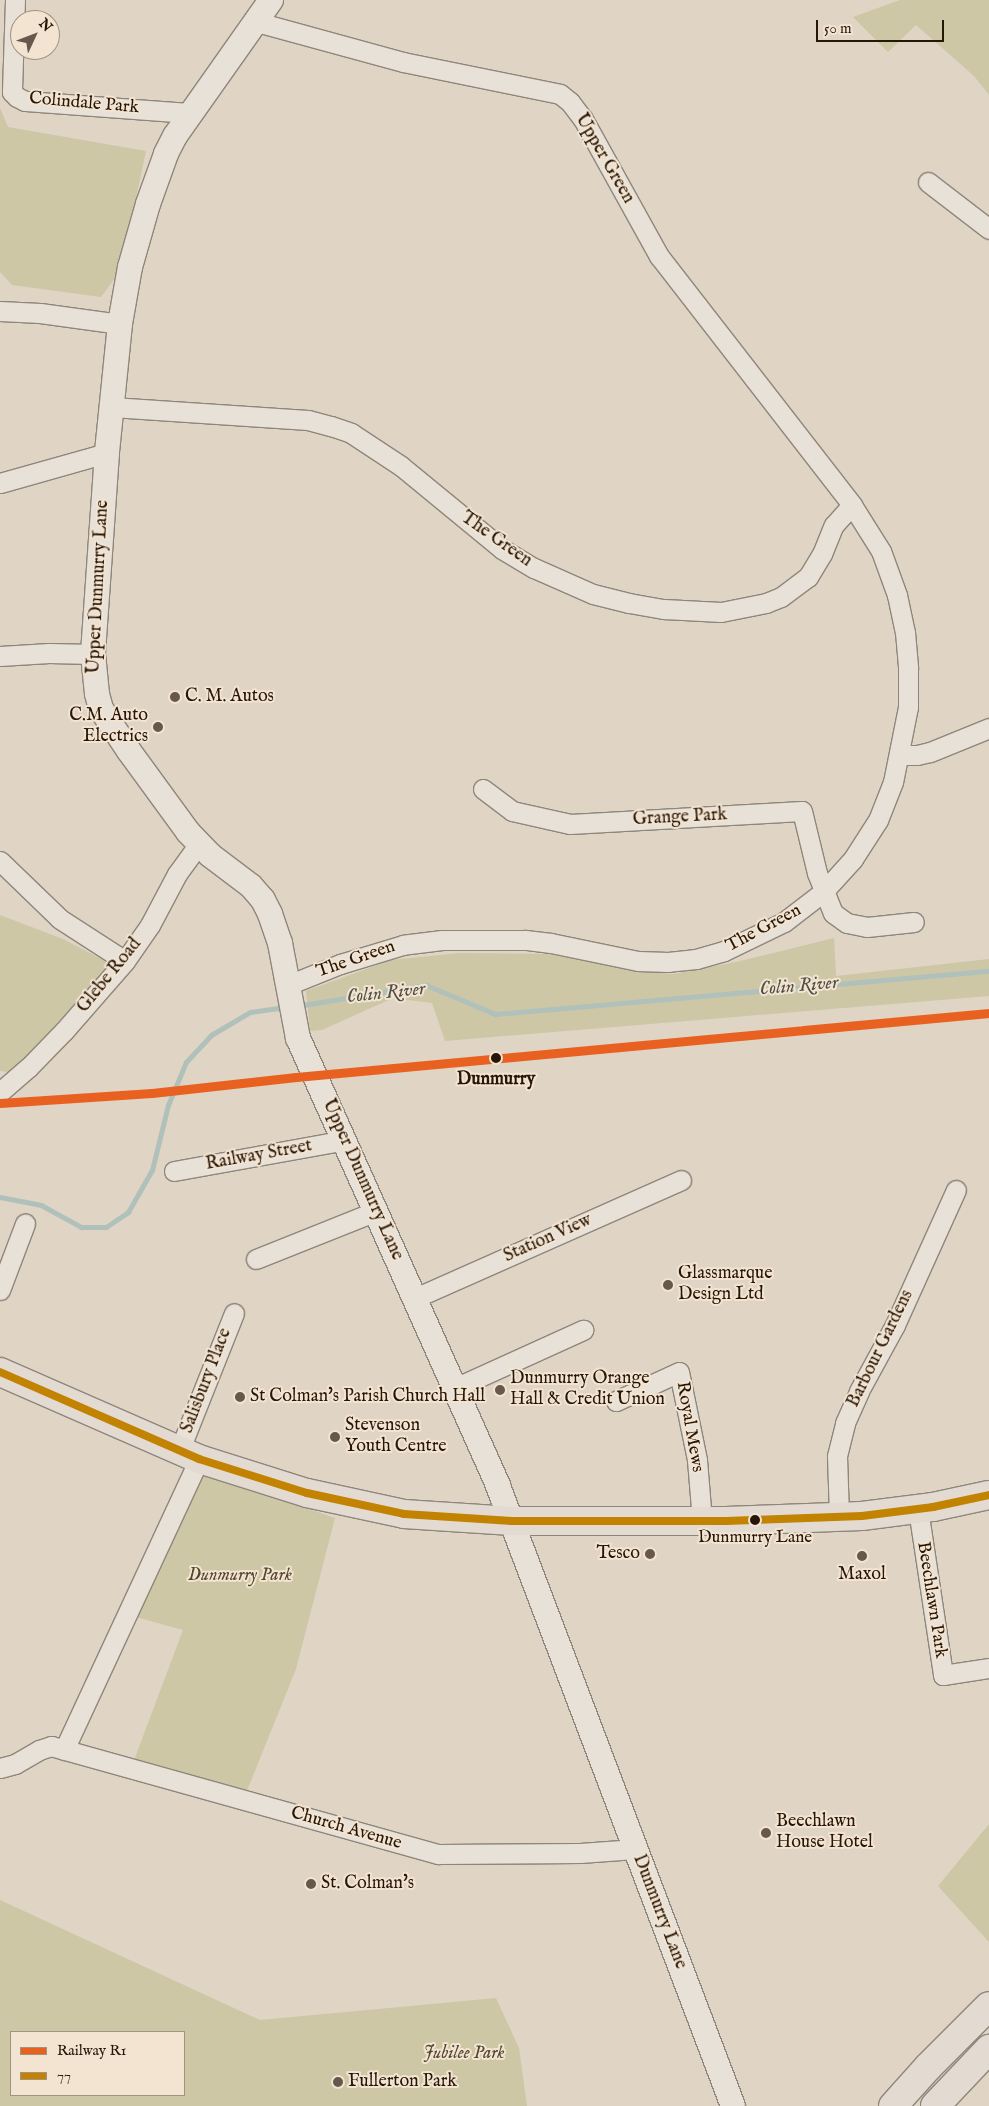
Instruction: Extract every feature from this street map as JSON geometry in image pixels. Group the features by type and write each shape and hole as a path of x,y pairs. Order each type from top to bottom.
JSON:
{"main road":[{"path":"0,1372 190,1454 307,1494 404,1514 512,1521 702,1521 862,1516 918,1509 989,1495"},
{"path":"893,2106 928,2067 989,2006"},
{"path":"936,2106 989,2049"}],"street":[{"name":"Colindale Park","path":"15,0 12,92 17,97 25,102 190,113"},
{"name":"Upper Dunmurry Lane","path":"271,0 190,113 166,154 148,204 130,267 120,324 107,453 93,678 101,709 129,751 199,844 251,886 263,900 280,943 295,1026 316,1079 455,1388 512,1521"},
{"name":"Upper Green","path":"257,22 403,62 560,94 570,102 583,119 659,256 812,454"},
{"path":"928,182 989,229"},
{"path":"0,311 40,313 120,324"},
{"name":"The Green","path":"112,407 308,420 331,426 351,434 401,466 502,549 534,568 593,594 664,609 720,612 766,603 781,597 808,577 822,554 834,525 852,506"},
{"path":"0,483 107,453"},
{"name":"The Green","path":"288,989 340,964 379,951 403,944 442,940 551,943 638,962 696,959 724,951 753,939 804,910 823,892 853,859 878,820 893,782 908,707 908,669 905,632 897,595 881,551 852,506 812,454"},
{"path":"0,656 41,653 93,654"},
{"path":"900,754 917,755 930,752 989,728"},
{"name":"Grange Park","path":"483,789 512,811 570,824 802,811 823,892"},
{"name":"Glebe Road","path":"0,1092 28,1068 125,961 150,925 177,874 199,844"},
{"path":"0,861 60,920 125,961"},
{"path":"823,892 833,913 840,919 856,926 867,927 914,922"},
{"name":"Railway Street","path":"174,1171 336,1142 344,1138"},
{"name":"Station View","path":"415,1298 681,1180"},
{"name":"Barbour Gardens","path":"839,1516 838,1456 845,1423 859,1391 895,1325 956,1190"},
{"path":"256,1259 376,1211"},
{"path":"0,1290 25,1224"},
{"name":"Salisbury Place","path":"190,1454 234,1313"},
{"path":"455,1388 583,1330"},
{"name":"Royal Mews","path":"616,1401 679,1372 696,1460 702,1521"},
{"path":"64,1750 190,1454"},
{"name":"Beechlawn Park","path":"918,1509 943,1675 989,1668"},
{"name":"Dunmurry Lane","path":"512,1521 733,2106"},
{"name":"Church Avenue","path":"0,1768 15,1764 39,1750 51,1746 438,1854 580,1853 635,1849"}],"green space":[{"path":"900,0 989,0 989,95 974,76 916,25 888,52 853,17"},
{"path":"0,108 8,127 146,151 121,270 101,297 12,285 0,272"},
{"path":"0,915 63,939 111,964 25,1059 8,1072 0,1071"},
{"path":"834,938 836,976 989,959 989,996 445,1041 432,1003 393,998 322,1030 310,1031 306,991 391,960 459,953 548,954 634,971 673,974 736,962"},
{"name":"Dunmurry Park","path":"202,1472 335,1518 296,1669 246,1793 133,1763 183,1630 136,1617"},
{"path":"989,1824 989,1942 938,1886"},
{"name":"Jubilee Park","path":"0,1900 260,2020 496,1998 519,2048 527,2106 0,2106"}],"waterway":[{"name":"Colin River","path":"297,1006 426,985 495,1014 989,971"},
{"name":"Colin River","path":"0,1197 41,1205 81,1227 106,1227 128,1212 152,1170 168,1105 186,1062 211,1035 250,1012 286,1007"}],"rail line":[{"name":"R1","path":"0,1103 152,1093 296,1077 989,1013"}],"transit line":[{"name":"77","path":"0,1372 199,1459 307,1493 404,1514 512,1521 726,1521 862,1516 933,1507 989,1495"}],"place":[{"name":"C. M. Autos","path":"175,697"},
{"name":"C.M. Auto Electrics","path":"158,727"},
{"name":"Dunmurry","path":"496,1058"},
{"name":"Glassmarque Design Ltd","path":"668,1285"},
{"name":"Dunmurry Orange Hall & Credit Union","path":"500,1390"},
{"name":"St Colman's Parish Church Hall","path":"240,1397"},
{"name":"Stevenson Youth Centre","path":"335,1437"},
{"name":"Dunmurry Lane","path":"755,1520"},
{"name":"Tesco","path":"650,1554"},
{"name":"Maxol","path":"862,1556"},
{"name":"Beechlawn House Hotel","path":"766,1833"},
{"name":"St. Colman's","path":"311,1884"},
{"name":"Fullerton Park","path":"338,2082"}]}
